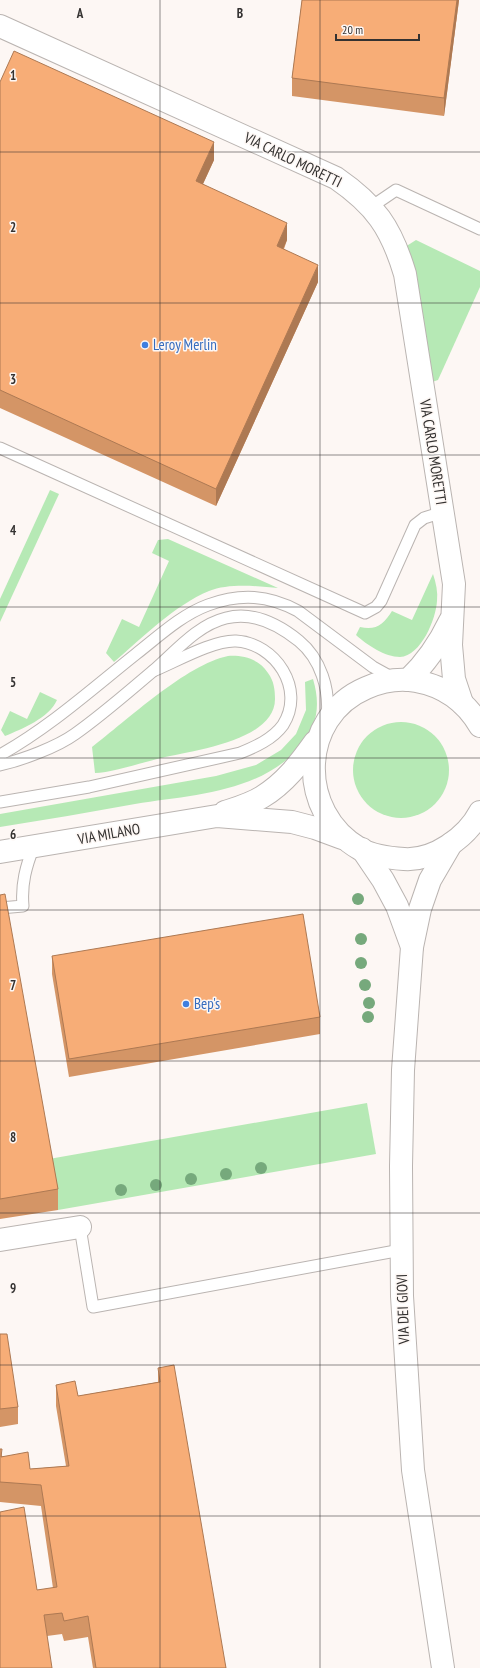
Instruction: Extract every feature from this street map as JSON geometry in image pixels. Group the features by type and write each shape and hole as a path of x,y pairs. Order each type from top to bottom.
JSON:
{"street":[{"name":"VIA CARLO MORETTI","path":"0,26 336,178 355,191 382,220 398,251 405,274 443,512 454,584 452,616 454,679 474,716"},
{"name":"VIA CARLO MORETTI","path":"402,680 429,659 440,643 452,616"},
{"path":"402,680 428,683 446,691 474,716"},
{"name":"VIA MILANO","path":"0,852 217,816 261,798 284,780 301,763 340,704 356,692 375,684 402,680"},
{"path":"323,728 313,764 316,793 328,820 355,845 383,880 397,906 412,947"},
{"name":"VIA MILANO","path":"217,816 292,822 315,828 383,857 407,859 430,854 451,844"},
{"path":"451,844 478,816"},
{"name":"VIA DEI GIOVI","path":"443,1668 413,1470 407,1387 401,1250 403,1070 412,947 420,909 430,880 451,844"},
{"path":"0,1240 80,1226"}],"lane":[{"path":"371,207 396,190 480,229"},
{"path":"0,448 365,613 371,611 381,601 415,525 424,518 443,512"},
{"path":"0,755 42,729 181,619 208,605 236,597 272,599 285,604 298,611 373,667 402,680"},
{"path":"0,765 23,759 74,735 153,671 196,632 226,618 241,616 255,617 280,627 301,642 316,662 322,672 327,695 323,728"},
{"path":"0,802 89,787 240,753 259,745 277,731 286,718 290,707 290,696 286,675 275,658 254,645 236,641 226,642 153,671"},
{"path":"0,908 23,906 21,890 26,867 34,846"},
{"path":"80,1226 93,1307 401,1250"}],"green space":[{"path":"416,240 480,271 480,287 438,380 429,383 405,247"},
{"path":"50,490 59,494 0,622 0,599"},
{"path":"168,539 278,588 234,586 217,588 209,591 196,597 171,613 114,662 106,653 122,619 139,627 169,561 152,553 158,540"},
{"path":"433,574 437,591 434,617 421,644 408,655 400,657 382,653 365,643 356,635 360,627 371,628 383,623 392,611 412,620"},
{"path":"228,656 245,657 255,661 264,668 272,679 275,699 271,713 262,725 230,742 102,773 95,773 92,747 176,681 212,661"},
{"path":"313,679 317,698 317,707 314,723 306,739 300,747 283,762 265,774 245,783 201,794 0,827 0,814 216,776 256,765 281,750 296,734 306,710 305,682"},
{"path":"40,692 57,700 53,706 48,712 34,722 5,736 1,730 10,711 27,719"},
{"path":"392,722 410,722 420,725 428,730 441,743 446,751 449,761 449,779 446,789 435,804 428,810 420,815 410,818 392,818 382,815 374,810 361,797 356,789 353,779 353,761 356,751 361,743 374,730 382,725"},
{"path":"367,1103 376,1154 58,1210 49,1159"}],"building":[{"path":"302,0 457,0 444,98 292,78"},
{"name":"Leroy Merlin","path":"14,51 214,142 196,181 287,223 277,246 318,265 216,489 0,390 0,82"},
{"path":"5,894 58,1189 0,1199 0,895"},
{"name":"Bep's","path":"303,914 320,1017 69,1059 52,956"},
{"path":"0,1334 7,1334 18,1407 0,1409"},
{"path":"174,1365 226,1668 96,1668 88,1616 64,1621 62,1613 44,1615 52,1668 0,1668 0,1512 24,1507 37,1590 57,1587 41,1485 0,1482 0,1449 2,1449 1,1457 28,1452 30,1469 69,1466 56,1385 75,1381 78,1396 160,1382 158,1368"}],"place":[{"name":"Leroy Merlin","path":"145,345"},
{"name":"Bep's","path":"186,1004"}]}
